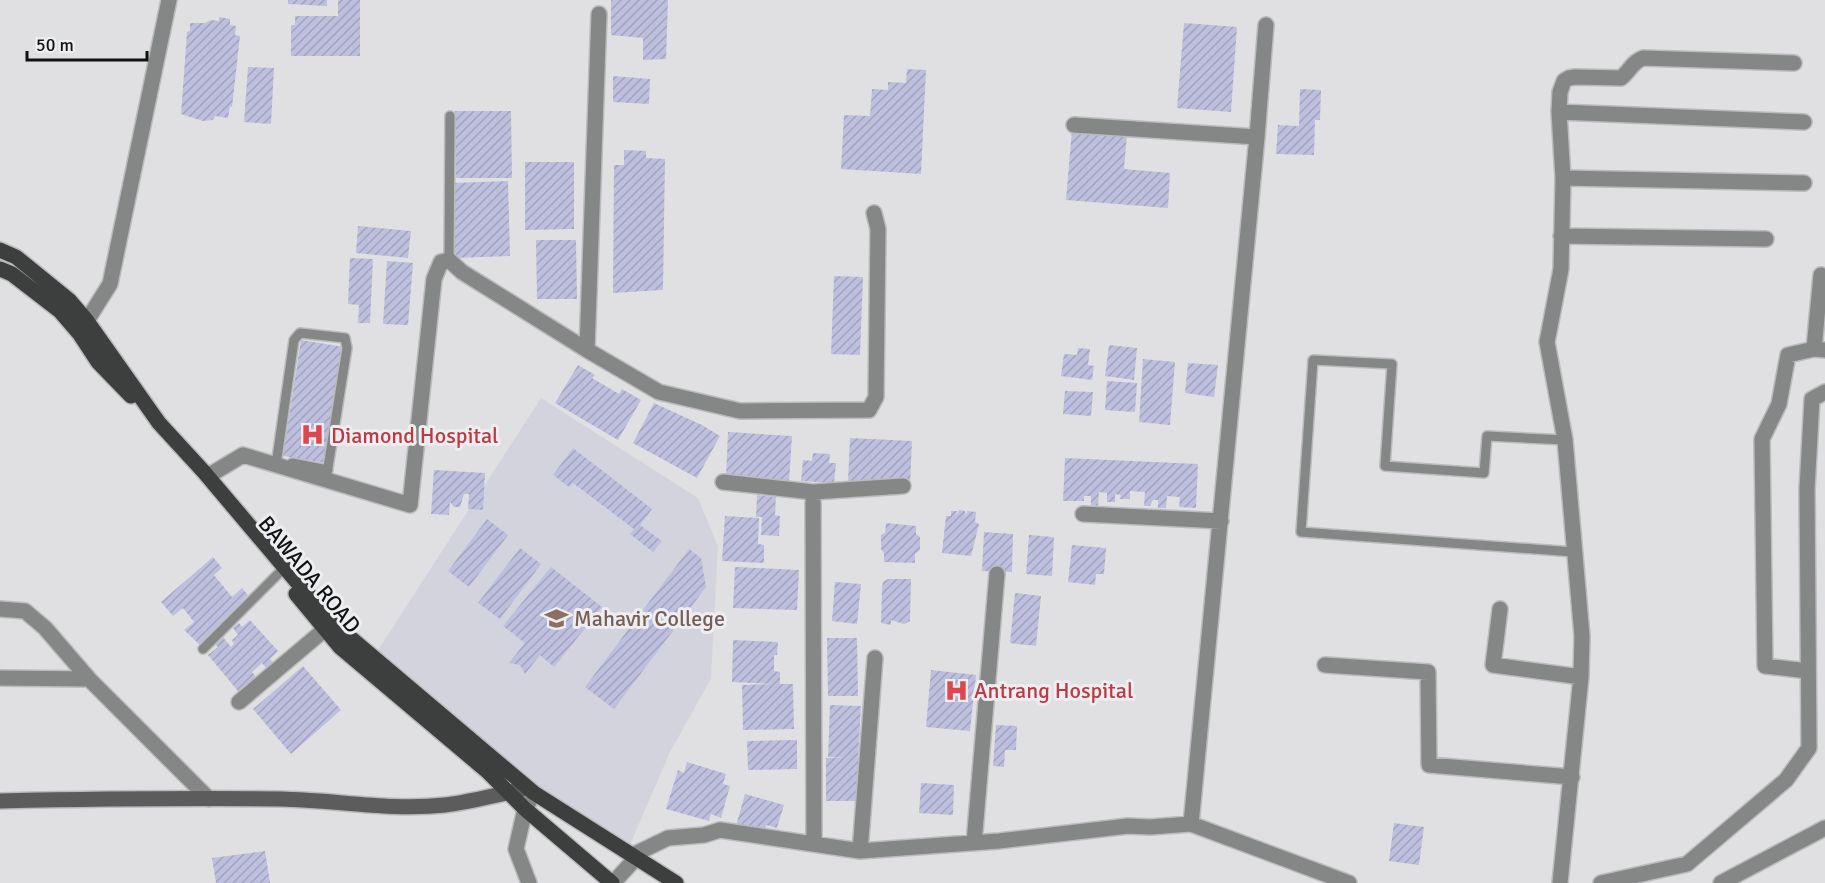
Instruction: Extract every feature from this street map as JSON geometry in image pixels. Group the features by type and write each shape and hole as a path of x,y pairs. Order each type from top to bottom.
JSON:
{"main road":[{"path":"0,250 16,257 69,300 83,327 159,423 208,476 302,588 347,635 436,708 530,790 676,883"},
{"name":"BAWADA ROAD","path":"0,269 12,274 83,327 98,362 132,397 152,426 280,572 324,630 340,647 487,771 507,793 612,883"}],"street":[{"path":"83,327 110,284 169,0"},
{"path":"587,350 599,14"},
{"path":"1191,824 1266,25"},
{"path":"1560,883 1581,677 1582,636 1565,440 1547,342 1561,269 1563,178 1559,112 1562,86 1569,78 1621,78 1632,64 1642,58 1794,63"},
{"path":"1559,112 1803,122"},
{"path":"1074,124 1257,137"},
{"path":"1563,178 1804,183"},
{"path":"208,476 243,455 327,475 410,505 434,279 441,262 449,260 462,272 659,392 740,411 869,410 876,397 878,229 874,213"},
{"path":"1561,236 1766,239"},
{"path":"1808,671 1765,666 1762,439 1779,404 1788,356 1820,349 1821,275"},
{"path":"1601,883 1687,864 1786,780 1809,748 1807,489 1812,399 1825,392"},
{"path":"723,482 813,492 903,486"},
{"path":"813,492 814,844"},
{"path":"1083,514 1221,521"},
{"path":"974,843 998,574"},
{"path":"0,609 25,611 45,628 89,679 208,798"},
{"path":"1500,609 1493,665 1581,677"},
{"path":"239,702 324,630"},
{"path":"860,851 875,658"},
{"path":"1325,665 1428,672 1429,765 1572,777"},
{"path":"0,678 89,679"},
{"path":"0,801 208,798 433,806 530,790 516,849 529,883"},
{"path":"612,883 636,858 637,853 668,838 704,835 720,830 860,851 974,843 1128,826 1191,824 1349,883"},
{"path":"1721,883 1825,828"}],"lane":[{"path":"449,260 450,116"},
{"path":"276,462 294,340 300,333 345,338 347,348 327,475"},
{"path":"1565,440 1487,436 1484,473 1385,466 1392,364 1313,360 1301,532 1575,552"},
{"path":"203,649 280,572"}],"shaded area":[{"name":"Mahavir College","path":"541,398 698,498 718,546 711,679 670,752 629,847 546,797 376,653"}],"building":[{"path":"288,0 327,0 327,6 288,4"},
{"path":"338,0 360,0 360,56 291,56 291,25 295,25 295,16 338,16"},
{"path":"611,0 668,0 666,59 643,60 643,38 611,35"},
{"path":"219,17 230,19 230,25 236,26 235,35 240,36 232,107 230,106 228,118 215,116 213,120 203,121 181,114 187,32 190,31 190,23 219,21"},
{"path":"1184,23 1237,27 1231,112 1177,108"},
{"path":"248,67 274,68 271,124 244,122"},
{"path":"907,69 926,70 921,174 841,169 844,115 870,116 872,89 888,90 888,82 906,83"},
{"path":"613,76 650,79 649,104 613,102"},
{"path":"1300,89 1321,90 1320,120 1315,120 1314,155 1276,154 1278,125 1299,126"},
{"path":"455,111 511,111 512,178 456,178"},
{"path":"1072,129 1127,134 1124,169 1170,173 1168,208 1066,200"},
{"path":"624,150 646,151 646,158 665,159 663,290 613,293 614,165 624,165"},
{"path":"525,162 574,162 574,229 525,230"},
{"path":"508,181 510,256 455,258 453,183"},
{"path":"358,226 411,231 408,258 356,253"},
{"path":"536,240 576,240 577,299 537,299"},
{"path":"350,258 373,259 370,323 358,323 359,305 348,304"},
{"path":"387,261 413,263 408,325 383,324"},
{"path":"834,276 863,277 860,355 831,354"},
{"path":"301,340 344,347 326,463 283,456"},
{"path":"1109,345 1137,348 1134,380 1105,376"},
{"path":"1078,348 1090,349 1088,365 1094,366 1092,380 1061,376 1064,354 1077,355"},
{"path":"1143,359 1175,362 1170,425 1139,422"},
{"path":"1188,363 1218,365 1214,397 1185,393"},
{"path":"578,365 595,375 592,378 619,394 622,389 641,400 618,440 555,403"},
{"path":"1107,381 1137,383 1135,412 1105,410"},
{"path":"1065,391 1093,392 1091,416 1063,414"},
{"path":"654,403 720,436 697,478 633,443"},
{"path":"728,432 792,436 789,481 726,477"},
{"path":"850,438 912,441 910,484 848,481"},
{"path":"573,448 652,509 640,525 662,541 653,552 630,534 634,529 573,483 569,487 553,475"},
{"path":"813,453 830,454 829,463 836,463 834,483 801,481 803,460 812,461"},
{"path":"1065,458 1198,464 1196,508 1179,507 1180,497 1167,496 1166,508 1158,508 1158,500 1153,500 1150,506 1144,506 1145,492 1130,491 1130,499 1120,499 1121,495 1115,494 1115,502 1107,502 1107,493 1099,492 1098,506 1091,505 1091,496 1084,496 1084,501 1063,501"},
{"path":"434,470 485,473 483,510 468,509 469,494 464,494 460,507 454,507 450,502 449,515 431,514"},
{"path":"757,495 776,497 775,515 780,516 779,536 761,535 762,517 756,517"},
{"path":"959,510 965,511 966,517 967,511 976,512 975,522 979,524 971,556 942,553 946,516 951,516 951,511 957,511 956,516"},
{"path":"725,516 759,518 758,544 764,545 764,563 722,561"},
{"path":"487,519 508,535 469,587 448,571"},
{"path":"886,523 916,526 916,534 920,537 920,550 915,554 915,563 884,562 881,535 885,533"},
{"path":"984,532 1013,534 1012,572 982,571"},
{"path":"1029,535 1054,537 1052,576 1026,574"},
{"path":"1072,545 1106,548 1104,574 1096,574 1095,585 1068,582"},
{"path":"520,548 541,564 500,619 478,603"},
{"path":"689,549 701,558 706,587 614,709 585,687"},
{"path":"213,557 222,568 214,575 232,597 242,588 248,595 241,602 244,606 200,645 184,630 194,622 183,608 173,616 161,602"},
{"path":"551,567 602,607 554,667 540,655 525,674 520,665 509,663 525,643 503,626"},
{"path":"735,567 799,570 797,610 733,608"},
{"path":"888,579 911,579 910,621 904,624 891,620 891,625 881,623 882,588 883,582"},
{"path":"835,582 861,584 857,624 832,621"},
{"path":"1015,593 1041,596 1036,646 1010,643"},
{"path":"250,620 278,651 270,659 276,666 270,673 262,663 252,672 259,680 242,696 208,655 218,647 215,644 222,636 231,647 234,644 232,640 238,635 233,628 239,623 242,627"},
{"path":"827,638 857,638 858,696 828,696"},
{"path":"733,640 778,642 777,655 774,655 774,671 780,672 780,684 793,684 794,729 743,730 742,685 774,684 732,682"},
{"path":"303,666 341,710 291,754 253,709"},
{"path":"931,670 976,675 970,731 926,727"},
{"path":"830,705 861,706 858,758 862,758 862,801 826,801 826,758 845,758 828,757"},
{"path":"996,725 1017,726 1016,750 1005,750 1004,767 993,766"},
{"path":"797,740 797,769 748,770 747,741"},
{"path":"687,762 726,774 723,784 730,786 721,818 711,814 709,821 666,809 678,770 684,773"},
{"path":"921,783 954,785 953,815 919,813"},
{"path":"745,794 784,805 777,828 766,825 764,834 736,826"},
{"path":"1394,823 1424,827 1419,865 1389,861"},
{"path":"265,851 270,883 216,883 212,858"}],"place":[{"name":"Diamond Hospital","path":"313,435"},
{"name":"Mahavir College","path":"556,618"},
{"name":"Antrang Hospital","path":"956,690"}]}
